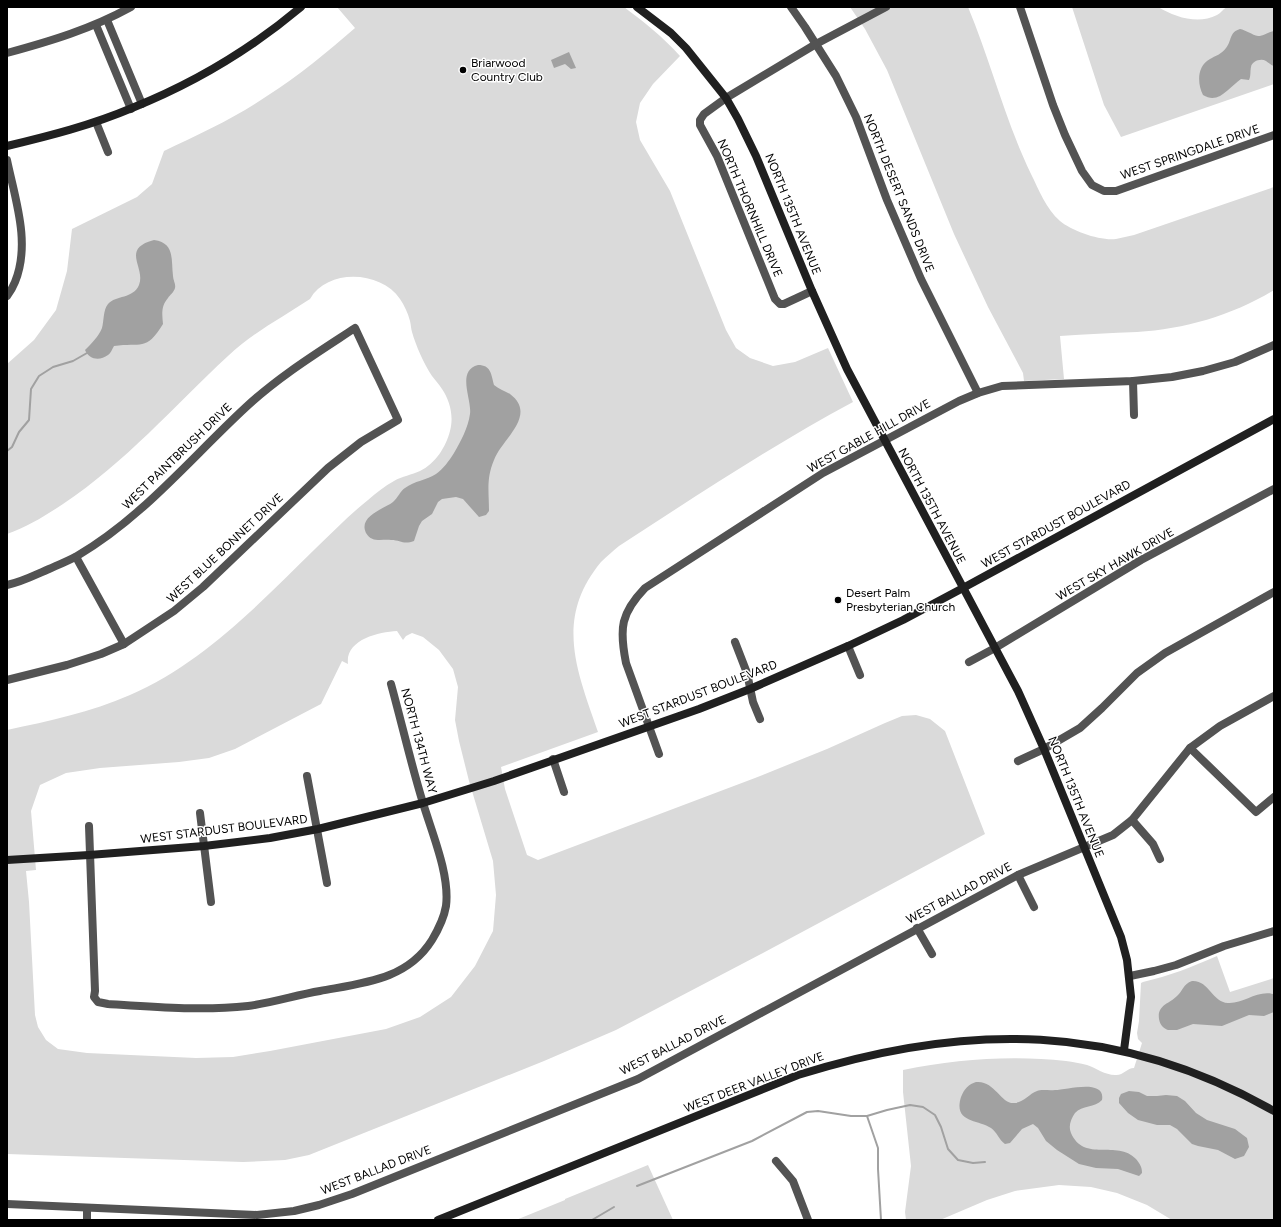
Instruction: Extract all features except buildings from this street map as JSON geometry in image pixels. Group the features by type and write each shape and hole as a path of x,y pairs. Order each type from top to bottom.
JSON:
{"street":[{"path":"7,53 56,39 96,25 131,7"},
{"path":"7,146 68,131 96,122 167,93 224,62 301,7"},
{"name":"NORTH 135TH AVENUE","path":"637,7 671,33 686,48 726,98 738,119 756,156 846,369 1018,691 1044,749 1121,937 1128,960 1131,997 1124,1050"},
{"name":"NORTH DESERT SANDS DRIVE","path":"791,7 836,76 856,117 887,200 921,279 978,393"},
{"path":"726,98 816,44 886,7"},
{"name":"WEST SPRINGDALE DRIVE","path":"1020,7 1053,105 1065,135 1082,171 1092,185 1104,191 1116,191 1274,135"},
{"path":"107,20 142,104"},
{"path":"96,25 131,109"},
{"path":"110,59 121,54"},
{"name":"NORTH THORNHILL DRIVE","path":"726,98 704,114 700,120 700,125 717,156 775,299 780,304 784,304 812,291"},
{"path":"96,122 108,152"},
{"path":"7,160 21,229 22,258 15,283 7,296"},
{"name":"WEST BLUE BONNET DRIVE","path":"7,680 84,661 124,644 174,611 194,596 328,468 361,442 398,420 355,328"},
{"name":"WEST PAINTBRUSH DRIVE","path":"7,585 19,582 76,556 116,530 187,466 244,408 275,382 355,328"},
{"name":"WEST GABLE HILL DRIVE","path":"650,726 626,663 623,647 621,632 625,617 633,601 646,588 810,482 884,440 958,401 978,393 1002,386 1133,381 1172,377 1203,371 1234,362 1274,345"},
{"path":"1133,381 1134,415"},
{"name":"WEST STARDUST BOULEVARD","path":"7,860 204,846 270,838 318,829 423,803 494,781 750,689 848,646 903,620 1274,419"},
{"name":"WEST SKY HAWK DRIVE","path":"969,662 995,648 1141,560 1274,489"},
{"path":"76,556 124,644"},
{"path":"1018,761 1044,749 1080,728 1137,673 1165,653 1274,592"},
{"path":"735,642 747,673 753,702 760,719"},
{"path":"848,646 860,675"},
{"name":"NORTH 134TH WAY","path":"89,855 93,920 94,997 95,1000 101,1003 195,1008 248,1006 282,1000 318,991 362,984 390,976 416,960 426,949 441,923 446,907 446,887 443,870 423,803 391,684"},
{"name":"WEST BALLAD DRIVE","path":"7,1204 87,1208 182,1216 257,1215 287,1212 319,1205 352,1194 638,1079 1018,875 1112,835 1132,820 1190,748 1220,726 1274,696"},
{"path":"650,726 659,754"},
{"path":"1190,748 1256,812 1274,797"},
{"path":"553,759 564,792"},
{"path":"307,776 328,883"},
{"path":"200,813 211,902"},
{"path":"1132,820 1153,844 1160,859"},
{"path":"89,826 89,855"},
{"path":"1018,875 1034,907"},
{"path":"917,928 932,954"},
{"path":"1130,976 1176,965 1224,946 1274,931"},
{"name":"WEST DEER VALLEY DRIVE","path":"438,1220 784,1080 830,1065 938,1043 988,1038 1059,1040 1124,1050 1198,1074 1234,1089 1274,1111"},
{"path":"776,1161 793,1181 808,1220"},
{"path":"87,1208 87,1220"}],"shaded area":[{"path":"1230,6 1274,7 1274,84 1121,137 1104,105 1072,7 1158,7 1179,17 1194,20 1210,18"},
{"name":"Briarwood Country Club","path":"337,7 624,7 667,42 680,56 653,84 640,103 636,122 640,140 670,191 726,330 736,348 750,358 773,366 795,362 828,348 853,402 764,453 619,546 601,562 587,583 578,604 574,625 574,646 577,666 598,732 501,767 505,789 527,855 538,860 755,778 827,749 902,716 916,715 930,719 945,731 985,834 616,1030 544,1061 309,1155 285,1160 243,1162 7,1154 7,730 70,716 115,701 157,682 182,666 229,631 273,591 347,518 374,495 397,479 420,471 430,464 443,449 446,443 452,420 445,394 423,360 412,331 408,315 400,299 391,290 380,283 355,277 341,278 329,282 318,289 310,299 257,333 237,348 128,452 86,488 43,517 7,534 7,364 34,340 56,310 67,271 72,229 137,197 152,184 164,151 217,125 255,104 302,72 355,28","holes":["397,631 403,640 406,636 412,633 423,637 439,650 453,669 458,687 455,720 459,741 469,781 493,861 496,895 493,931 475,966 451,997 420,1017 386,1029 233,1057 196,1058 87,1053 58,1049 46,1040 38,1027 35,1015 26,871 36,870 31,811 40,785 66,773 100,768 179,762 209,758 235,749 321,704 342,661 348,664 348,656 357,643 381,633"]},
{"path":"850,7 968,7 1013,133 1040,193 1051,211 1060,221 1079,232 1094,237 1109,239 1134,235 1274,187 1274,290 1242,307 1208,319 1173,328 1137,332 1060,336 1064,379 1024,381 1023,373 988,307 954,234 887,70 865,29"},
{"path":"1240,29 1258,36 1274,31 1274,66 1264,60 1257,61 1252,65 1249,80 1241,79 1224,94 1214,98 1209,98 1203,95 1199,80 1200,70 1206,62 1224,50 1228,45 1232,34 1236,30"},
{"path":"569,52 576,68 571,69 565,64 554,68 551,60"},
{"path":"154,240 166,244 169,248 172,258 173,278 175,285 174,291 163,307 163,324 152,339 147,342 137,345 114,346 110,353 105,357 98,359 92,358 85,350 95,340 101,331 106,306 115,299 133,293 139,285 140,272 136,259 136,253 138,248"},
{"path":"478,365 488,368 494,385 510,394 518,402 520,410 516,427 498,452 491,467 488,486 489,511 486,515 479,517 463,499 456,497 442,499 438,502 432,514 422,521 414,541 405,542 394,540 377,540 371,538 366,533 364,527 369,518 393,502 403,489 436,474 446,465 454,453 462,439 470,414 466,379 471,368"},
{"path":"1217,956 1230,992 1274,978 1274,1220 1172,1220 1147,1205 1117,1193 1091,1187 1059,1185 1015,1191 987,1200 940,1220 906,1220 905,1212 911,1166 903,1092 903,1070 944,1063 984,1059 1025,1058 1074,1062 1087,1065 1108,1074 1118,1075 1134,1068 1142,1043 1138,1039 1137,1033 1141,983 1180,971"},
{"path":"1192,981 1203,984 1218,999 1228,1003 1234,1003 1261,994 1273,994 1274,1012 1264,1016 1249,1015 1222,1026 1193,1024 1177,1030 1166,1029 1159,1021 1160,1011 1164,1005 1174,999 1187,984"},
{"path":"976,1082 983,1082 993,1088 1010,1103 1021,1101 1039,1090 1076,1087 1092,1087 1098,1089 1102,1093 1102,1100 1099,1103 1078,1110 1075,1113 1070,1123 1071,1133 1077,1142 1084,1147 1128,1153 1139,1162 1142,1173 1139,1176 1118,1169 1096,1168 1079,1164 1046,1141 1038,1128 1033,1124 1022,1129 1010,1143 1005,1144 991,1128 968,1119 960,1112 959,1105 962,1094 965,1089"},
{"path":"1129,1091 1139,1092 1147,1096 1177,1096 1185,1101 1196,1113 1207,1120 1235,1129 1247,1138 1249,1147 1244,1156 1235,1159 1218,1150 1192,1144 1177,1129 1170,1125 1157,1125 1138,1120 1128,1113 1119,1103 1121,1094"},
{"path":"648,1165 673,1220 516,1220 565,1199"}],"waterway":[{"path":"7,451 12,447 19,432 29,420 31,389 39,376 53,367 73,361 87,353"},
{"path":"637,1186 752,1141 807,1112 818,1111 851,1116 867,1116 910,1105 923,1107 935,1115 941,1127 948,1149 958,1160 973,1163 985,1162"},
{"path":"867,1116 878,1148 881,1220"},
{"path":"592,1220 614,1207"}],"place":[{"name":"Briarwood Country Club","path":"463,70"},
{"name":"Desert Palm Presbyterian Church","path":"838,600"}]}
